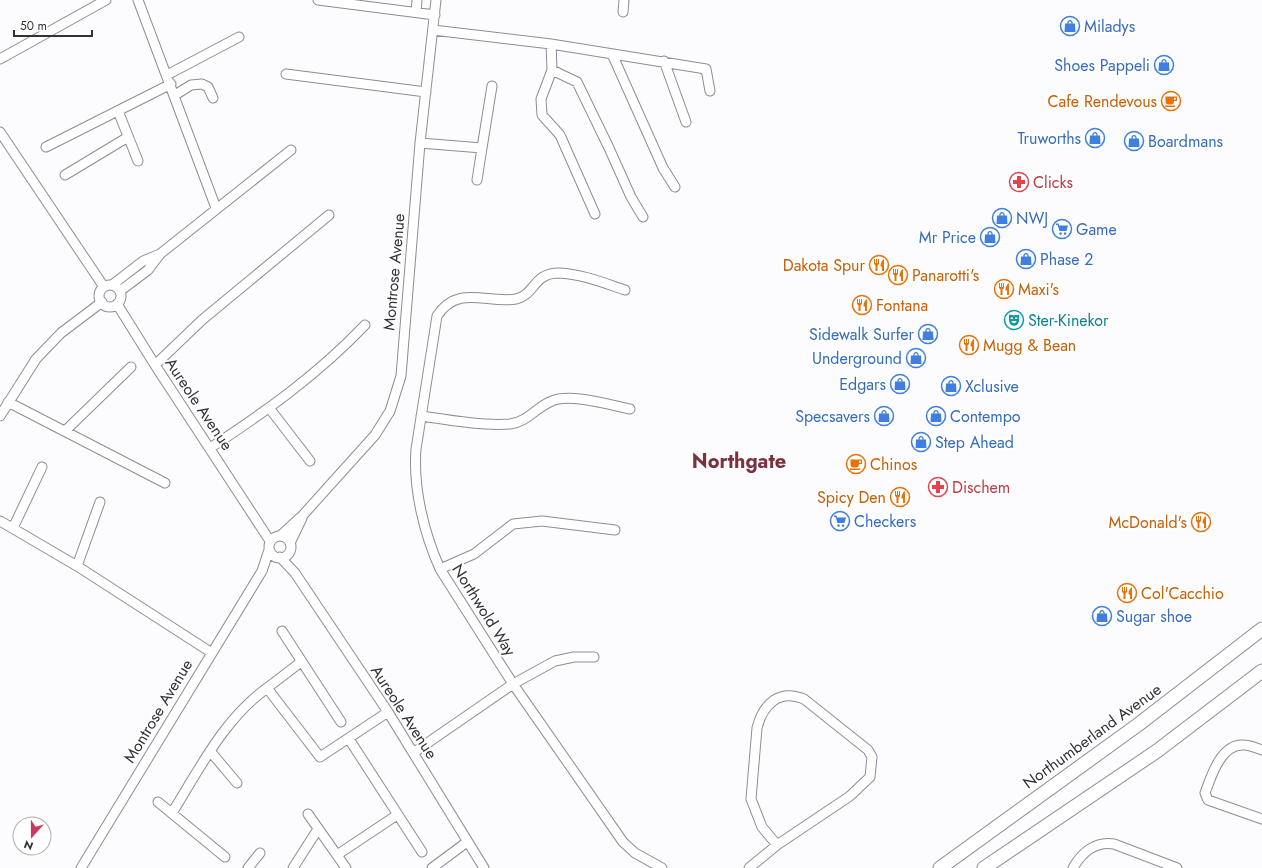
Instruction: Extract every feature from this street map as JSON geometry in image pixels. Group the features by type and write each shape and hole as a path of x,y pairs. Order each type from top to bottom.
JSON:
{"main road":[{"name":"Northumberland Avenue","path":"940,868 1138,724 1262,629"},
{"path":"984,868 1157,751 1262,671"}],"street":[{"path":"0,59 106,0"},
{"path":"138,0 171,84 216,208"},
{"path":"318,0 435,15"},
{"path":"416,12 417,0"},
{"name":"Montrose Avenue","path":"81,868 262,571 274,541 303,515 375,435 390,411 401,376 420,143 436,0"},
{"path":"623,12 624,0"},
{"path":"433,30 551,44 664,61 706,69 710,91"},
{"path":"167,75 239,37"},
{"path":"551,44 552,70 541,99 542,115 560,135 595,214"},
{"path":"612,54 663,168 675,187"},
{"path":"664,61 686,122"},
{"path":"552,70 577,82 631,198 642,217"},
{"path":"286,74 426,92"},
{"path":"46,147 171,84"},
{"path":"174,95 191,85 202,84 208,88 213,98"},
{"path":"477,180 492,86"},
{"path":"118,111 138,161"},
{"path":"0,132 108,286 120,291"},
{"path":"65,175 128,137"},
{"path":"420,143 482,148"},
{"path":"120,291 148,270 160,254 216,208 291,150"},
{"path":"155,365 202,320 329,216"},
{"path":"102,302 100,295 108,286 143,261 160,254"},
{"name":"Northwold Way","path":"625,290 583,277 559,273 541,277 528,292 519,298 461,298 451,301 444,306 438,316 414,468 422,515 433,553 440,569 513,684 623,842 635,853 662,868"},
{"path":"102,302 111,306 117,304 121,298 120,291"},
{"path":"0,416 36,359 56,338 102,302"},
{"name":"Aureole Avenue","path":"117,304 155,365 258,520 274,541"},
{"path":"210,448 270,409 339,352 365,325"},
{"path":"65,431 131,367"},
{"path":"421,416 509,424 526,419 546,404 561,398 588,401 630,409"},
{"path":"8,402 165,483"},
{"path":"270,409 310,461"},
{"path":"13,528 42,467"},
{"path":"77,566 100,502"},
{"name":"Montrose Avenue","path":"262,571 281,556 290,543 303,515"},
{"path":"0,521 77,566 212,653"},
{"path":"440,569 474,554 513,524 542,521 615,530"},
{"path":"281,556 274,541 286,538 290,543"},
{"name":"Aureole Avenue","path":"281,556 295,573 388,712 480,866"},
{"path":"282,631 341,722"},
{"path":"413,754 513,684 564,658 594,657"},
{"path":"172,813 229,722 249,701 301,662"},
{"path":"267,688 320,757 388,712"},
{"path":"749,868 777,845 850,796 870,777 872,756 868,750 804,699 794,695 786,695 767,706 760,717 758,728 751,799 762,827 777,845"},
{"path":"349,739 422,852"},
{"path":"1262,750 1242,745 1223,754 1205,793 1208,800 1262,819"},
{"path":"210,751 237,783"},
{"path":"158,802 225,857"},
{"path":"308,814 346,868"},
{"path":"337,856 397,815"},
{"path":"293,868 318,829"},
{"path":"432,868 467,842"},
{"path":"1073,868 1084,853 1104,842 1114,844 1177,868"},
{"path":"248,868 260,853"}],"place":[{"name":"Miladys","path":"1070,26"},
{"name":"Shoes Pappeli","path":"1164,65"},
{"name":"Cafe Rendevous","path":"1171,101"},
{"name":"Truworths","path":"1095,138"},
{"name":"Boardmans","path":"1134,141"},
{"name":"Clicks","path":"1019,182"},
{"name":"NWJ","path":"1002,218"},
{"name":"Game","path":"1062,229"},
{"name":"Mr Price","path":"990,237"},
{"name":"Phase 2","path":"1026,259"},
{"name":"Dakota Spur","path":"879,265"},
{"name":"Panarotti's","path":"898,275"},
{"name":"Maxi's","path":"1004,289"},
{"name":"Fontana","path":"862,305"},
{"name":"Ster-Kinekor","path":"1014,320"},
{"name":"Sidewalk Surfer","path":"928,334"},
{"name":"Mugg & Bean","path":"969,345"},
{"name":"Underground","path":"916,358"},
{"name":"Edgars","path":"900,384"},
{"name":"Xclusive","path":"951,386"},
{"name":"Specsavers","path":"884,416"},
{"name":"Contempo","path":"936,416"},
{"name":"Step Ahead","path":"921,442"},
{"name":"Chinos","path":"856,464"},
{"name":"Dischem","path":"938,487"},
{"name":"Spicy Den","path":"900,497"},
{"name":"Checkers","path":"840,521"},
{"name":"McDonald's","path":"1201,522"},
{"name":"Col'Cacchio","path":"1127,593"},
{"name":"Sugar shoe","path":"1102,616"}],"district":[{"name":"Northgate","path":"739,461"}]}
